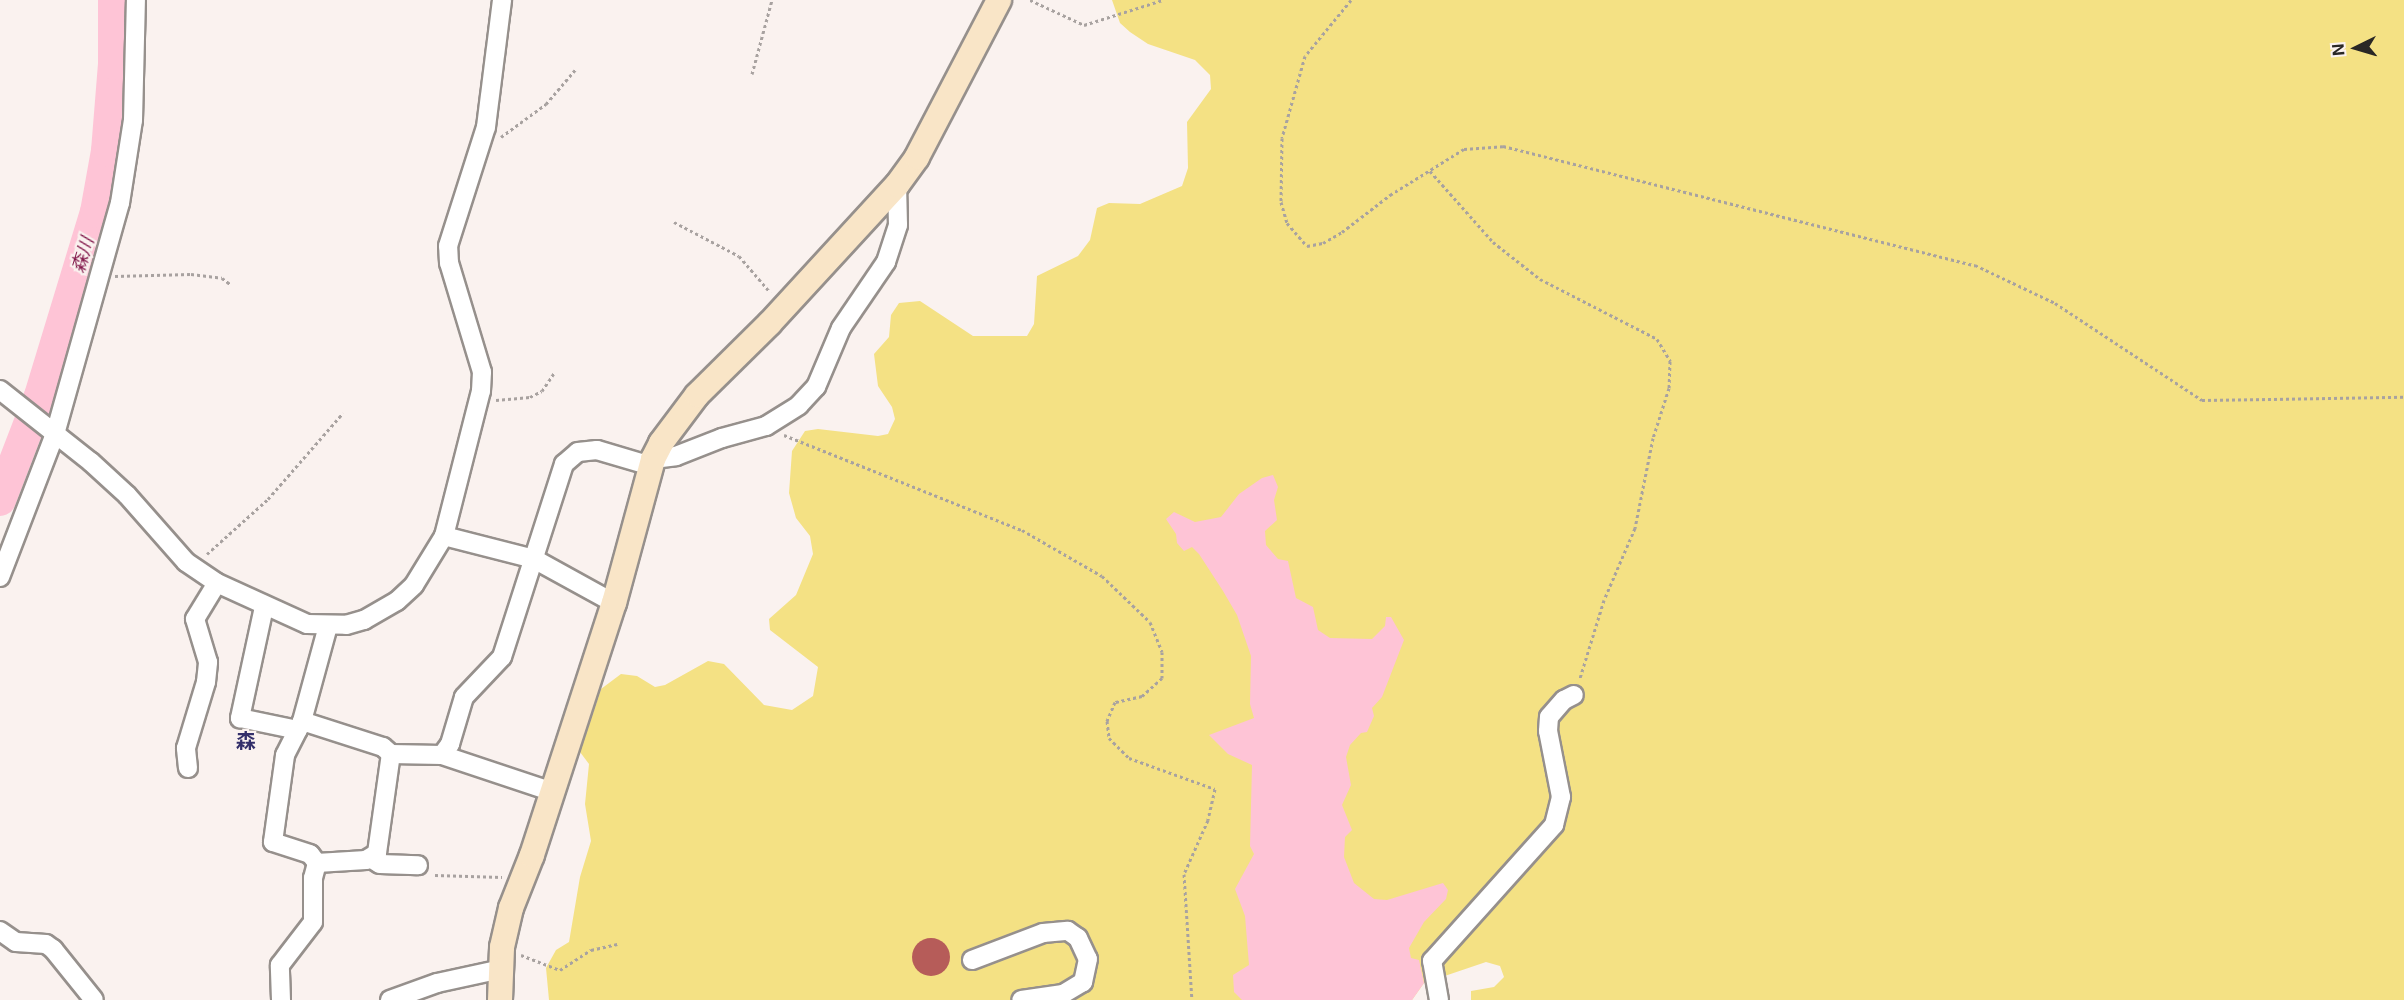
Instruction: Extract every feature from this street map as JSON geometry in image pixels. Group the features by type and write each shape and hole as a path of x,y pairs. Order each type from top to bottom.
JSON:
{"street":[{"path":"0,577 102,272 120,203 133,120 136,0"},
{"path":"1,391 127,495 186,562 217,583 264,607 307,624 328,626 364,620 397,601 414,585 444,536 479,400 482,372 449,263 448,246 481,147 502,0"},
{"path":"500,1000 501,961 511,908 614,603 652,462 697,395 782,311 897,185 922,146 999,0"},
{"path":"442,755 450,744 464,697 498,664 534,559 559,474 570,457 597,450 652,462 676,456 722,438 766,426 786,415 816,387 842,328 886,262 898,225 897,185"},
{"path":"444,536 534,559 614,603"},
{"path":"188,768 188,740 206,682 208,662 196,613 217,583"},
{"path":"264,607 240,718 300,725 383,747 391,754 442,755 552,792"},
{"path":"317,863 310,854 273,842 285,755 300,725 328,626"},
{"path":"1439,1000 1432,961 1554,825 1561,797 1548,730 1549,717 1564,700 1574,695"},
{"path":"372,859 376,853 391,754"},
{"path":"317,863 372,859 380,864 418,865"},
{"path":"281,1000 280,965 313,922 313,878 317,863"},
{"path":"972,960 1055,930 1078,938 1088,959 1083,982 1063,994 1021,1000"},
{"path":"0,931 16,942 46,944 53,949 94,1000"},
{"path":"390,1000 501,961"}],"path":[{"path":"752,74 772,0"},
{"path":"1030,0 1084,25 1163,0"},
{"path":"1351,0 1305,56 1289,103 1282,138 1279,183 1287,223 1307,246 1323,243 1464,149 1503,146 1975,265 2055,303 2202,400 2404,397"},
{"path":"481,147 489,146 546,104 575,70"},
{"path":"1430,171 1493,242 1539,279 1657,339 1670,361 1669,387 1653,438 1635,528 1604,600 1574,695"},
{"path":"674,222 739,256 753,268 782,311"},
{"path":"102,272 127,279 191,274 222,278 230,284"},
{"path":"479,400 530,397 542,390 555,372"},
{"path":"186,562 224,542 268,500 343,413"},
{"path":"766,426 823,454 930,491 1022,530 1102,576 1150,621 1162,652 1162,678 1142,696 1115,702 1107,721 1109,738 1129,758 1215,789 1208,820 1184,874 1192,1000"},
{"path":"435,875 522,878"},
{"path":"501,961 523,955 560,970 591,950 617,944"}],"shaded area":[{"path":"1112,0 2404,0 2404,1000 1471,1000 1471,991 1494,987 1504,977 1500,966 1486,962 1424,983 1412,1000 549,1000 546,968 556,950 569,942 580,877 591,841 585,804 589,764 580,752 601,689 621,674 637,676 655,687 665,685 708,661 724,664 764,705 792,710 813,696 818,667 770,630 769,619 796,595 813,554 810,536 796,518 789,493 792,451 805,431 818,429 878,436 888,434 895,419 892,407 878,386 874,354 889,337 891,315 899,303 920,301 973,336 1027,336 1034,324 1037,276 1078,256 1090,240 1097,208 1109,203 1140,204 1182,186 1188,168 1187,122 1211,89 1210,75 1195,60 1148,44 1130,32 1120,23"},
{"path":"1273,475 1278,487 1274,500 1277,520 1265,531 1266,545 1278,559 1288,561 1296,598 1313,607 1318,630 1330,638 1372,639 1385,626 1386,617 1391,617 1404,640 1382,697 1372,708 1374,716 1367,732 1361,733 1350,745 1346,757 1351,785 1342,805 1352,830 1345,837 1344,857 1354,883 1374,899 1387,900 1443,883 1448,890 1446,899 1424,922 1409,948 1411,958 1419,960 1424,983 1412,1000 1242,1000 1234,992 1233,975 1249,965 1245,916 1235,889 1254,854 1250,846 1252,765 1228,754 1209,735 1254,718 1250,704 1251,656 1237,615 1223,591 1199,554 1192,547 1184,551 1177,543 1176,534 1166,519 1174,512 1195,522 1221,517 1239,494 1262,478"}],"building":[{"path":"931,938 944,944 950,957 944,970 931,976 918,970 912,957 918,944"}],"waterway":[{"name":"森川","path":"0,500 40,396 96,212 107,151 114,64 114,0"}],"district":[{"name":"森","path":"246,741"}]}
